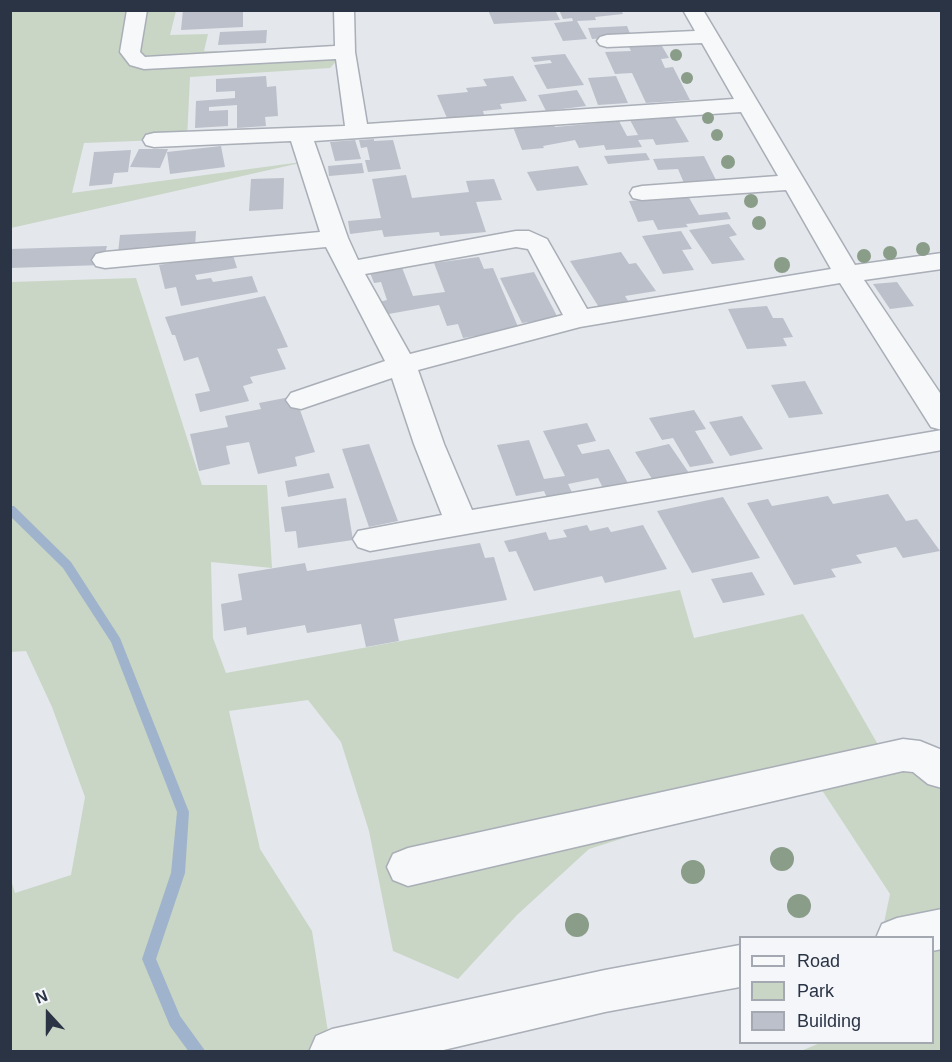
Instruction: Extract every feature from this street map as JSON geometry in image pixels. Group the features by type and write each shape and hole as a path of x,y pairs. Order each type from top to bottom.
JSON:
{"street":[{"path":"137,10 130,52 132,57 144,63 345,52"},
{"path":"344,10 345,52 357,132"},
{"path":"693,10 847,274 942,420"},
{"path":"607,42 708,37"},
{"path":"154,140 357,132 748,105"},
{"path":"300,134 335,238 402,365 429,444 461,522"},
{"path":"642,193 792,182"},
{"path":"105,260 335,238"},
{"path":"349,268 516,238 529,239 538,244 579,319"},
{"path":"301,400 402,365 579,319 847,274 942,261"},
{"path":"370,538 942,440"},
{"path":"408,867 903,755 920,757 935,765 942,772"},
{"path":"907,936 942,929"},
{"path":"332,1052 605,991 739,966"}],"green space":[{"path":"10,11 176,11 170,35 208,34 204,51 345,52 330,68 190,77 187,139 84,143 72,193 309,161 11,228"},
{"path":"136,278 202,485 267,485 272,568 211,562 213,638 226,673 680,590 694,638 803,614 888,762 941,750 941,1051 801,1051 818,1044 934,1044 934,936 881,936 890,894 814,778 589,849 517,915 458,979 393,951 369,831 341,742 308,700 229,711 260,849 312,931 331,1051 11,1051 10,877 15,893 71,875 85,797 52,707 26,651 11,652 11,282"}],"building":[{"path":"183,10 243,10 243,27 181,30"},
{"path":"488,10 555,10 560,20 494,24"},
{"path":"559,10 621,10 623,14 595,17 596,20 577,21 587,39 563,41 554,23 573,21 572,18 563,19"},
{"path":"627,26 631,36 592,39 588,28"},
{"path":"267,30 266,43 218,45 220,32"},
{"path":"659,41 669,58 661,59 665,68 673,67 690,100 646,103 632,73 615,74 605,52 631,51 627,43"},
{"path":"565,54 584,85 547,89 534,65 552,63 550,60 534,62 531,57"},
{"path":"266,76 267,87 276,86 278,116 265,117 266,126 237,128 237,105 209,107 209,111 228,110 228,126 195,128 196,101 235,98 235,91 216,92 216,79"},
{"path":"513,76 527,101 500,104 502,109 483,111 484,115 447,118 437,95 468,92 466,88 487,86 483,79"},
{"path":"616,76 628,103 598,105 588,78"},
{"path":"577,90 586,106 546,111 538,95"},
{"path":"674,116 689,142 656,145 653,139 638,140 642,147 606,150 604,145 579,148 575,140 543,146 544,148 522,150 513,127 553,123 555,127 619,121 627,136 638,135 630,120"},
{"path":"374,139 374,141 393,140 401,169 368,172 365,160 370,160 367,147 361,148 359,140"},
{"path":"355,140 361,159 335,161 330,142"},
{"path":"221,146 225,167 170,174 167,152"},
{"path":"139,149 168,149 160,168 130,167"},
{"path":"131,150 128,172 114,173 112,184 89,186 94,152"},
{"path":"646,153 650,160 608,164 604,156"},
{"path":"704,156 716,180 684,183 678,169 658,170 653,159"},
{"path":"362,163 364,173 329,176 328,166"},
{"path":"578,166 588,185 537,191 527,172"},
{"path":"406,175 412,198 469,192 466,181 494,179 502,200 476,202 486,232 440,236 439,232 384,237 382,230 350,234 348,221 381,218 372,179"},
{"path":"284,178 283,209 249,211 251,179"},
{"path":"688,196 699,215 727,212 731,219 658,230 653,220 638,222 629,201"},
{"path":"729,224 737,235 729,237 745,260 712,264 689,230"},
{"path":"196,231 195,248 176,249 177,245 141,247 141,251 118,253 120,235"},
{"path":"681,231 692,249 682,250 694,270 663,274 642,236"},
{"path":"107,246 102,265 10,268 10,249"},
{"path":"232,252 237,268 195,275 197,280 211,278 213,282 252,276 258,292 181,306 176,287 165,289 159,265"},
{"path":"621,252 629,264 636,263 656,291 625,296 630,304 600,309 570,261"},
{"path":"479,257 484,269 493,268 519,329 463,338 458,324 447,326 439,305 383,315 379,302 387,300 381,282 374,283 369,270 401,265 413,296 445,292 434,263"},
{"path":"534,272 558,318 522,323 500,278"},
{"path":"897,282 914,306 890,309 873,284"},
{"path":"265,296 288,347 277,349 286,369 250,377 253,383 243,386 249,401 200,412 195,394 210,391 198,357 184,361 175,335 172,335 165,317"},
{"path":"767,306 773,318 783,318 793,337 783,338 787,346 747,349 728,309"},
{"path":"805,381 823,414 789,418 771,385"},
{"path":"295,396 315,452 295,457 297,466 258,474 249,442 226,446 230,464 199,471 190,434 228,427 225,416 261,409 259,403"},
{"path":"694,410 706,429 695,431 714,463 690,467 673,438 662,440 649,418"},
{"path":"742,416 763,449 730,456 709,422"},
{"path":"587,423 596,441 577,445 582,454 609,449 628,483 603,488 598,478 568,484 575,499 549,503 544,491 516,496 497,445 529,440 544,479 565,476 543,431"},
{"path":"369,444 398,521 369,527 342,449"},
{"path":"669,444 689,473 654,482 635,452"},
{"path":"329,473 334,488 288,497 285,481"},
{"path":"888,494 906,521 917,519 940,551 903,558 896,547 856,555 862,563 831,569 836,577 794,585 747,503 768,499 772,506 828,496 833,504"},
{"path":"723,497 760,558 692,573 657,511"},
{"path":"346,498 353,540 298,548 296,531 285,532 281,507"},
{"path":"587,525 590,531 608,527 611,532 643,525 667,569 605,583 602,576 534,591 516,551 509,552 504,541 546,532 549,540 567,537 563,530"},
{"path":"480,543 485,558 494,557 507,600 394,619 399,641 366,647 361,624 307,633 305,625 247,635 246,627 224,631 221,604 242,600 238,574 305,563 307,571"},
{"path":"752,572 765,595 723,603 711,579"}],"waterway":[{"path":"10,509 67,565 116,641 183,812 178,873 149,959 175,1021 199,1052"}]}
